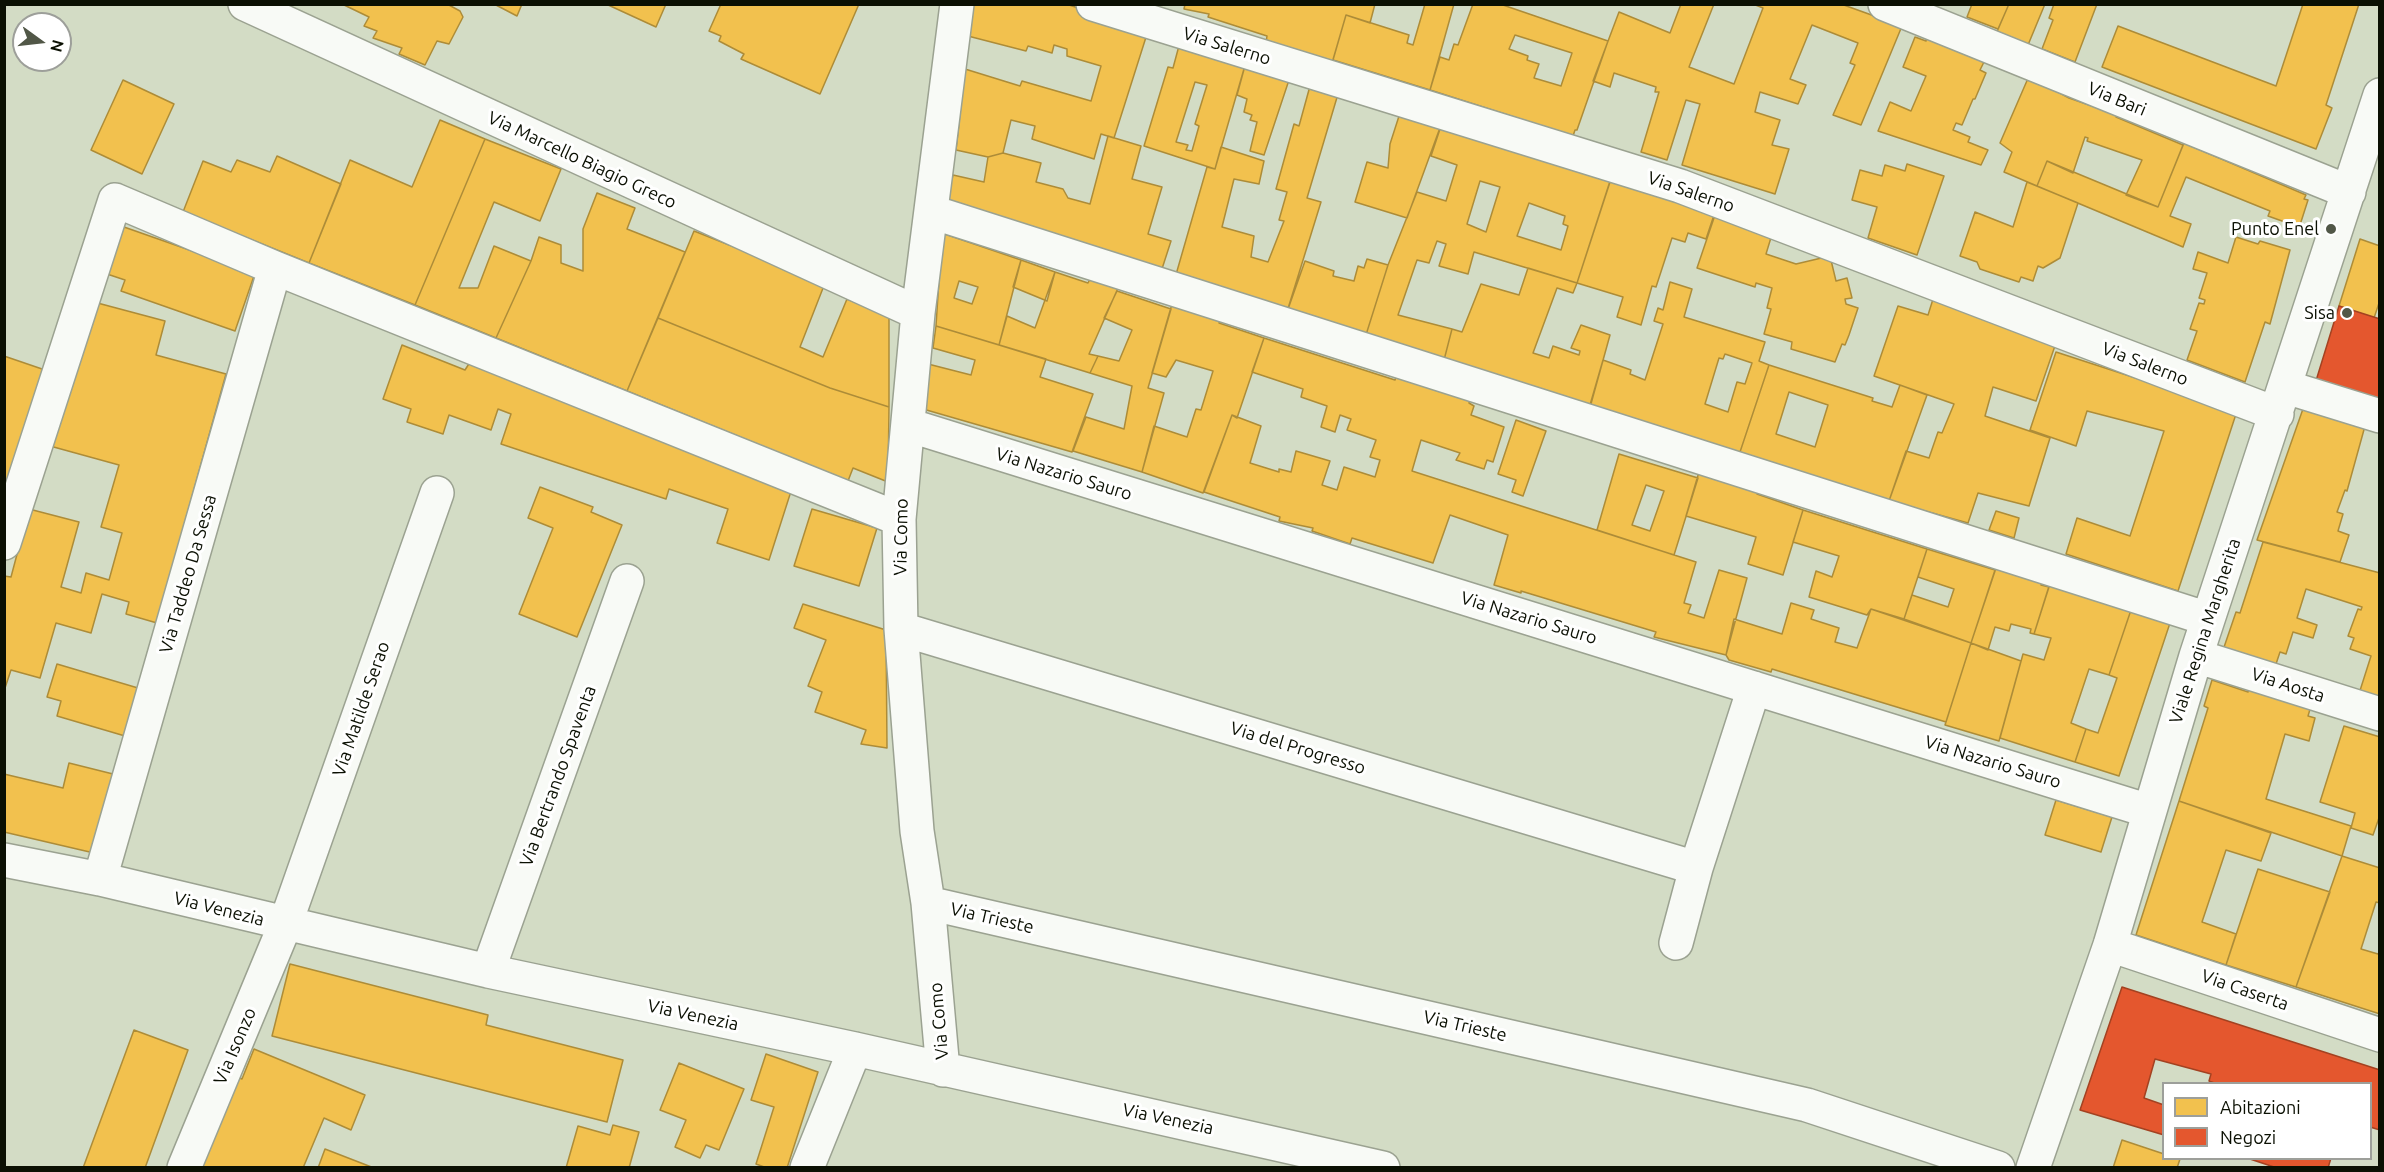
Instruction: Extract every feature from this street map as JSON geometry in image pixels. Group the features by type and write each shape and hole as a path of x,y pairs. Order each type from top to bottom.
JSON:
{"street":[{"name":"Via Marcello Biagio Greco","path":"245,4 918,313"},
{"name":"Via Como","path":"943,1070 927,903 917,831 901,629 899,519 918,313 957,4"},
{"name":"Via Salerno","path":"1093,4 1680,186 2281,401 2379,416"},
{"name":"Via Bari","path":"1885,4 2349,192"},
{"name":"Viale Regina Margherita","path":"2033,1167 2110,945 2196,656 2349,192 2369,164 2379,95"},
{"path":"4,543 115,200 275,268 899,519"},
{"path":"932,212 2208,619"},
{"name":"Via Taddeo Da Sessa","path":"100,879 275,268"},
{"name":"Via Nazario Sauro","path":"908,425 2149,811"},
{"name":"Via Matilde Serao","path":"285,925 438,493"},
{"name":"Via Bertrando Spaventa","path":"489,971 627,581"},
{"name":"Via del Progresso","path":"901,629 1696,868"},
{"name":"Via Aosta","path":"2196,656 2379,714"},
{"path":"1676,944 1696,868 1754,688"},
{"name":"Via Venezia","path":"4,860 100,879 285,925 489,971 855,1049 1287,1156 1383,1167"},
{"name":"Via Trieste","path":"927,903 1808,1105 1998,1167"},
{"name":"Via Isonzo","path":"184,1167 285,925"},
{"name":"Via Caserta","path":"2110,945 2379,1035"},
{"path":"807,1167 855,1049"}],"building: Abitazioni":[{"path":"342,4 447,4 460,11 463,17 449,44 437,41 425,65 399,54 402,48 373,38 377,31 364,26 369,17"},
{"path":"494,4 522,4 517,16"},
{"path":"606,4 666,4 656,27"},
{"path":"721,4 859,4 820,94 741,59 744,54 719,41 721,36 709,31"},
{"path":"969,4 1066,4 1134,26 1147,34 1114,138 1101,134 1094,159 1032,139 1035,126 1011,120 1003,153 988,157 956,150 965,69 1020,86 1022,81 1091,101 1101,66 1067,56 1067,49 1054,45 1052,53 1028,46 1026,51 964,35"},
{"path":"1185,4 1375,4 1370,23 1346,15 1332,63 1266,43 1267,36 1208,17 1209,14 1184,9"},
{"path":"1425,4 1454,4 1430,90 1333,60 1346,15 1409,35 1407,43 1413,45"},
{"path":"1473,4 1500,4 1608,41 1573,136 1430,90 1440,57 1449,60 1454,44 1458,45","holes":["1515,35 1572,53 1561,86 1534,78 1539,64 1527,60 1528,56 1509,49"]},
{"path":"1681,4 1714,4 1689,67 1734,84 1763,8 1753,4 1841,4 1902,26 1861,125 1833,115 1855,65 1850,63 1858,43 1812,25 1790,79 1806,85 1798,104 1760,92 1755,112 1780,120 1772,145 1789,149 1775,194 1682,165 1700,104 1686,100 1667,160 1641,152 1659,92 1655,92 1656,87 1614,73 1610,87 1593,81 1619,12 1670,33"},
{"path":"1972,4 2009,4 1998,29 1967,17"},
{"path":"2009,4 2045,4 2028,45 1996,34"},
{"path":"2054,4 2097,4 2075,62 2042,49 2053,20 2049,18"},
{"path":"2303,4 2359,4 2326,105 2332,108 2316,149 2102,67 2118,26 2276,86"},
{"path":"1915,37 1926,41 1927,37 1984,62 1980,70 1986,73 1975,99 1962,125 1956,123 1953,130 1970,137 1968,142 1988,150 1981,165 1878,131 1890,102 1911,111 1926,76 1903,67"},
{"path":"1180,42 1246,62 1215,169 1144,146 1168,67 1173,68","holes":["1195,82 1207,85 1195,124 1199,126 1192,151 1186,150 1188,145 1176,142"]},
{"path":"1246,62 1290,77 1264,155 1250,151 1257,122 1250,120 1252,115 1244,112 1247,99 1237,95"},
{"path":"2029,76 2069,98 2118,115 2116,117 2183,145 2158,207 2126,195 2142,160 2087,141 2088,138 2085,137 2073,173 2047,161 2037,186 2004,172 2012,152 2000,143"},
{"path":"123,80 174,104 142,174 91,150"},
{"path":"1310,86 1338,94 1307,198 1321,202 1286,315 1175,278 1207,167 1215,169 1221,147 1264,161 1259,184 1234,179 1222,227 1254,236 1251,257 1268,262 1284,221 1279,220 1287,192 1276,189 1294,124 1299,126"},
{"path":"1400,113 1441,125 1407,218 1355,202 1367,162 1388,168 1390,144"},
{"path":"440,120 485,139 415,305 309,263 350,160 412,187"},
{"path":"1442,123 1611,179 1577,283 1474,252 1468,274 1439,266 1446,244 1437,241 1429,263 1417,260 1398,315 1452,329 1443,364 1365,338 1388,265 1417,192 1446,201 1457,165 1431,156","holes":["1480,181 1500,187 1486,232 1467,224","1529,203 1565,216 1563,224 1568,226 1561,250 1517,236"]},
{"path":"1108,136 1141,146 1132,179 1162,187 1148,234 1171,241 1160,275 945,206 948,178 952,179 953,175 984,182 988,157 1003,153 1041,163 1036,182 1063,189 1068,198 1090,204"},
{"path":"485,139 561,169 540,221 494,202 459,288 478,288 494,246 531,261 496,338 415,305"},
{"path":"2184,143 2306,195 2304,199 2308,200 2300,225 2296,226 2268,216 2270,211 2186,177 2170,216 2191,224 2183,247 2037,186 2047,161 2158,207"},
{"path":"277,156 341,184 309,263 183,212 203,161 231,172 237,160 270,172"},
{"path":"1907,164 1944,176 1917,255 1868,238 1877,207 1852,200 1860,170 1882,176 1885,165 1905,171"},
{"path":"1612,175 1716,209 1706,239 1688,233 1685,242 1672,238 1656,287 1652,286 1641,325 1617,317 1623,297 1577,283"},
{"path":"2027,182 2078,203 2060,258 2043,268 2038,266 2033,281 2021,277 2019,282 1980,269 1977,262 1960,256 1975,212 2013,227"},
{"path":"597,193 635,208 627,229 685,252 627,391 496,338 531,261 539,237 561,245 561,263 583,271 583,229"},
{"path":"1716,212 1773,231 1766,254 1796,264 1830,256 1836,281 1847,278 1852,298 1845,299 1846,304 1858,308 1845,345 1842,344 1835,362 1791,349 1792,342 1764,334 1771,309 1767,308 1772,288 1756,283 1755,287 1697,268"},
{"path":"124,227 255,273 235,331 121,291 125,280 107,274"},
{"path":"694,231 825,283 800,347 823,357 847,299 889,316 889,407 830,388 658,318"},
{"path":"942,233 1021,260 999,345 936,326","holes":["959,281 978,287 972,304 954,298"]},
{"path":"2236,237 2290,250 2270,324 2265,322 2245,382 2187,360 2197,331 2190,329 2199,303 2204,304 2205,300 2199,298 2207,273 2193,269 2198,252 2228,263"},
{"path":"2360,239 2380,246 2380,300 2374,318 2339,306"},
{"path":"1367,259 1388,265 1365,338 1287,312 1305,261 1334,271 1333,276 1354,281 1358,266 1364,268"},
{"path":"1021,260 1055,272 1047,301 1013,287"},
{"path":"1528,268 1577,283 1573,293 1557,288 1533,353 1549,358 1553,346 1579,355 1580,351 1571,348 1581,325 1610,335 1589,411 1443,364 1452,329 1462,332 1481,284 1519,295"},
{"path":"1055,272 1088,283 1090,279 1118,288 1089,354 1098,356 1090,373 999,345 1007,316 1035,328"},
{"path":"1670,282 1692,289 1684,317 1765,342 1759,361 1769,365 1739,455 1590,405 1603,360 1631,370 1630,374 1645,380 1663,324 1654,321 1658,308 1663,310","holes":["1725,354 1752,363 1745,384 1737,382 1728,412 1705,404 1719,358 1723,359"]},
{"path":"1117,291 1171,309 1148,388 1164,393 1142,472 1073,451 1086,417 1124,429 1132,386 1090,373 1098,356 1119,361 1132,330 1104,318"},
{"path":"1934,296 2058,337 2036,401 1993,387 1985,416 2050,438 2029,506 1978,493 1968,523 1889,501 1906,451 1929,458 1938,432 1942,433 1954,404 1874,376 1898,306 1928,315"},
{"path":"90,301 165,321 156,355 226,374 157,623 126,614 129,602 102,594 91,633 56,623 40,678 11,670 4,691 4,576 11,577 29,509 79,522 61,587 81,593 86,573 109,580 122,533 101,527 119,465 50,446"},
{"path":"1172,304 1220,319 1219,323 1264,338 1237,418 1232,415 1203,493 1142,472 1154,426 1187,437 1196,409 1201,410 1213,371 1176,360 1166,377 1152,373"},
{"path":"658,318 830,388 889,407 888,482 853,468 848,481 627,391"},
{"path":"936,326 1046,359 1040,377 1093,394 1072,452 923,409 928,364 971,375 975,360 933,348"},
{"path":"1264,338 1395,380 1396,377 1470,399 1469,403 1474,406 1471,415 1504,427 1493,462 1487,460 1484,469 1456,460 1460,453 1421,440 1412,471 1696,562 1684,603 1691,605 1688,613 1704,618 1719,570 1747,578 1726,655 1654,637 1656,632 1494,585 1508,535 1450,515 1433,563 1352,538 1350,544 1312,531 1313,528 1279,521 1280,517 1204,492 1232,415 1261,426 1250,463 1279,472 1279,469 1291,472 1296,451 1330,461 1322,485 1337,490 1344,467 1375,477 1380,460 1370,457 1376,440 1347,430 1351,419 1340,415 1335,432 1321,427 1327,406 1301,397 1303,389 1252,372"},
{"path":"402,345 465,370 472,359 793,485 769,560 717,543 728,509 669,489 666,499 501,444 511,414 498,409 491,430 449,415 443,434 407,422 411,409 383,399"},
{"path":"2056,352 2237,411 2178,591 2066,554 2077,518 2130,536 2164,431 2087,411 2076,446 2030,430"},
{"path":"4,356 45,370 7,482 4,482"},
{"path":"1769,365 1873,398 1872,401 1892,407 1900,385 1927,395 1889,501 1739,455","holes":["1789,392 1828,405 1815,447 1776,434"]},
{"path":"2304,406 2365,426 2347,491 2345,490 2337,512 2343,514 2338,531 2349,535 2340,562 2257,540"},
{"path":"1516,420 1546,431 1523,496 1512,492 1516,480 1498,474"},
{"path":"1619,454 1698,478 1674,555 1597,530","holes":["1646,485 1664,491 1650,531 1632,525"]},
{"path":"1699,472 1758,490 1757,494 1803,510 1783,575 1748,564 1756,537 1686,516"},
{"path":"540,487 593,507 591,512 622,525 577,637 519,614 553,528 528,518"},
{"path":"812,509 877,528 859,586 794,566"},
{"path":"1803,510 1927,549 1904,619 1871,609 1867,615 1809,597 1816,571 1832,577 1839,556 1793,542"},
{"path":"1996,511 2019,518 2014,538 1989,530"},
{"path":"2263,542 2380,573 2380,707 2357,700 2371,656 2350,649 2354,638 2348,636 2358,609 2361,610 2362,607 2306,589 2297,618 2317,625 2313,638 2293,632 2286,654 2280,652 2273,673 2221,656 2236,612 2240,613"},
{"path":"1927,549 1995,570 1971,643 1904,619 1912,595 1948,607 1954,589 1918,577"},
{"path":"1997,565 2043,579 2041,585 2049,587 2034,634 2030,633 2031,629 2011,624 2009,631 1995,627 1988,650 1971,643"},
{"path":"2050,583 2131,610 2109,675 2089,669 2071,723 2086,729 2075,762 2000,738 2023,654 2044,660 2051,638 2034,634"},
{"path":"1791,603 1814,610 1811,619 1839,628 1835,642 1857,648 1871,609 1971,643 1946,722 1772,669 1771,672 1729,660 1726,655 1734,619 1782,634"},
{"path":"803,604 886,630 887,748 861,744 866,730 815,712 822,692 808,686 826,640 794,628"},
{"path":"2131,610 2170,623 2119,776 2075,762 2086,729 2098,733 2117,678 2109,675"},
{"path":"1971,643 2021,661 1999,741 1945,725"},
{"path":"57,664 138,688 125,736 57,716 61,701 47,697"},
{"path":"2212,680 2248,692 2249,687 2311,706 2308,716 2315,718 2309,741 2285,734 2266,799 2351,826 2342,856 2179,801 2208,708 2204,706"},
{"path":"2344,726 2380,737 2380,815 2373,835 2351,828 2355,813 2320,802"},
{"path":"69,763 113,774 94,853 4,832 4,774 63,788"},
{"path":"2056,800 2112,817 2101,852 2045,835"},
{"path":"2179,801 2271,833 2261,861 2226,850 2202,922 2236,934 2226,965 2136,935"},
{"path":"2342,856 2380,868 2380,903 2376,902 2361,949 2378,954 2380,950 2380,1014 2296,987"},
{"path":"2258,869 2330,892 2296,987 2226,965"},
{"path":"290,964 488,1015 486,1025 623,1060 607,1122 272,1036"},
{"path":"134,1030 188,1050 145,1168 83,1168"},
{"path":"254,1049 365,1095 351,1130 324,1118 303,1168 190,1168 230,1073 242,1079"},
{"path":"766,1054 818,1072 787,1168 767,1168 756,1164 774,1107 751,1100"},
{"path":"679,1063 744,1089 719,1150 706,1145 700,1158 675,1147 686,1120 660,1110"},
{"path":"613,1125 639,1132 629,1168 566,1168 578,1126 610,1135"},
{"path":"2122,1140 2162,1153 2162,1160 2180,1160 2177,1168 2113,1168"},
{"path":"325,1149 374,1168 318,1168"}],"building: Negozi":[{"path":"2339,306 2380,319 2380,403 2315,384"},
{"path":"2122,987 2380,1070 2380,1130 2372,1128 2372,1082 2212,1082 2209,1081 2211,1074 2155,1059 2144,1098 2162,1104 2162,1134 2080,1110"},
{"path":"2253,1160 2330,1160 2328,1168 2277,1168"}],"place":[{"name":"Punto Enel","path":"2331,229"},
{"name":"Sisa","path":"2347,313"}]}
